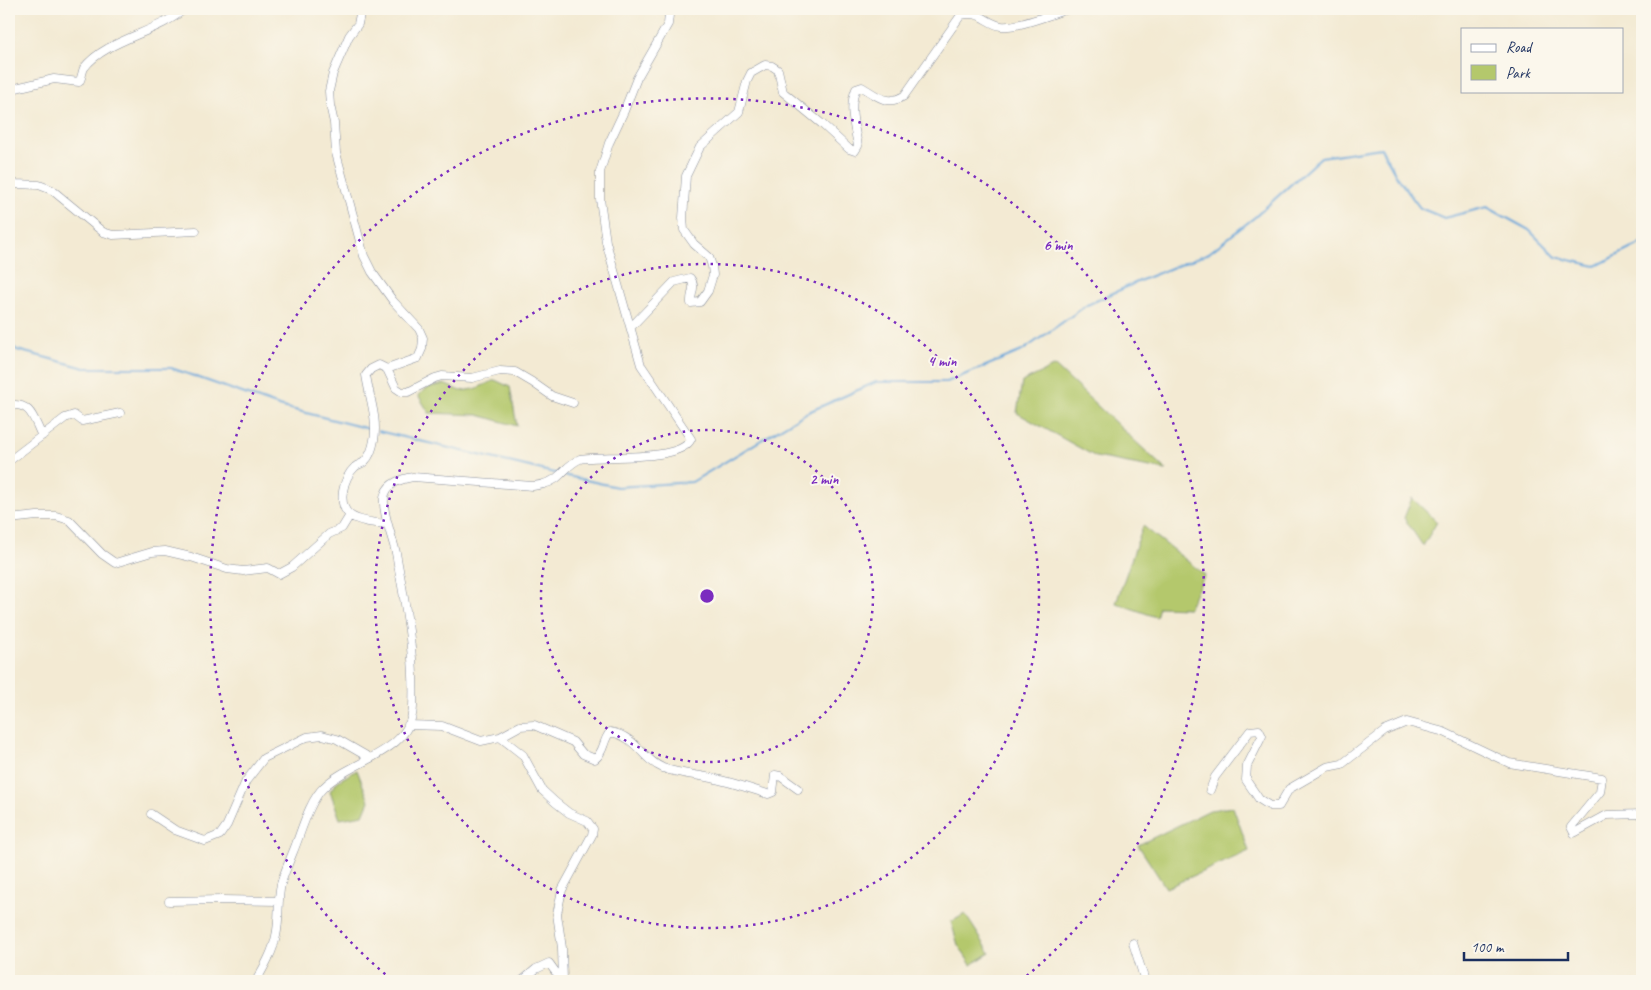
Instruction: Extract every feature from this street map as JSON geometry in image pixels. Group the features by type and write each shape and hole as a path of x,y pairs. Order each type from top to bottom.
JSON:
{"street":[{"path":"9,92 16,88 54,80 79,82 82,78 83,69 102,52 138,33 166,22 184,9"},
{"path":"361,9 358,24 349,36 333,73 329,91 336,153 354,222 368,264 393,301 419,329 424,338 418,358 387,369"},
{"path":"256,981 272,952 276,935 281,884 311,806 323,788 338,776 387,748 402,736 408,726 413,709 414,661 399,569 387,524 385,492 394,482 412,477 533,486 544,485 561,475 571,463 580,459 645,456 680,450 692,439 641,365 606,242 600,199 600,172 609,143 637,78 668,24 669,15 666,9"},
{"path":"630,327 674,282 690,278 693,282 694,291 690,296 691,303 700,302 708,291 713,275 709,257 694,244 684,230 683,212 686,176 700,147 739,112 751,73 765,65 772,66 778,70 783,92 849,149 855,151 858,146 852,97 856,89 862,87 889,101 897,100 904,96 962,15 969,13 982,16 1002,27 1021,24 1069,9"},
{"path":"9,175 12,182 16,184 39,185 52,190 103,232 114,235 196,231"},
{"path":"387,524 360,520 350,515 343,504 343,490 349,475 365,461 374,439 374,412 369,396 366,375 371,369 379,365 387,369 396,388 402,392 408,392 442,376 472,378 500,372 515,372 552,396 573,403"},
{"path":"9,405 24,406 29,409 42,436"},
{"path":"9,461 50,428 70,416 74,415 82,421 88,421 120,412"},
{"path":"9,519 56,516 69,520 102,554 115,563 152,552 165,551 227,569 243,571 268,568 279,574 292,567 329,534 342,528 350,515"},
{"path":"1210,790 1215,777 1250,731 1259,730 1262,736 1247,766 1246,780 1259,798 1270,806 1279,806 1290,789 1327,767 1342,764 1384,730 1407,722 1444,732 1509,763 1602,778 1600,792 1571,828 1574,833 1607,815 1642,814"},
{"path":"408,726 442,726 481,741 500,736 520,726 534,726 565,738 576,744 583,754 595,759 600,756 604,739 610,732 630,739 662,768 719,780 768,794 773,792 775,775 780,776 798,789"},
{"path":"151,814 175,830 204,841 220,835 227,825 246,781 264,758 308,737 322,735 337,739 370,758"},
{"path":"500,736 523,755 533,776 548,796 569,812 587,820 593,829 592,835 562,890 557,914 562,948 562,981"},
{"path":"169,901 230,900 279,902"},
{"path":"1133,943 1145,981"},
{"path":"522,981 536,969 549,963 562,981"}],"green space":[{"path":"1055,366 1166,470 1096,457 1017,413 1022,382"},
{"path":"495,380 510,387 517,426 478,415 429,413 418,395 428,388 444,384 460,391 475,389"},
{"path":"1412,498 1437,522 1423,546 1404,518"},
{"path":"1143,526 1205,575 1188,608 1159,607 1156,617 1116,603"},
{"path":"357,770 369,801 363,815 340,819 330,791 338,781"},
{"path":"1233,807 1249,851 1166,888 1138,845 1210,810"},
{"path":"965,914 990,953 971,965 958,945 951,922"}],"waterway":[{"path":"563,475 617,487 692,482 806,413 876,382 947,382 1022,351 1087,305 1144,279 1209,253 1255,217 1321,157 1381,148 1399,180 1420,208 1444,218 1487,207 1529,230 1556,257 1596,266 1642,243"},
{"path":"9,343 17,350 85,368 171,368 279,406 369,429"},
{"path":"378,431 559,474"}]}
